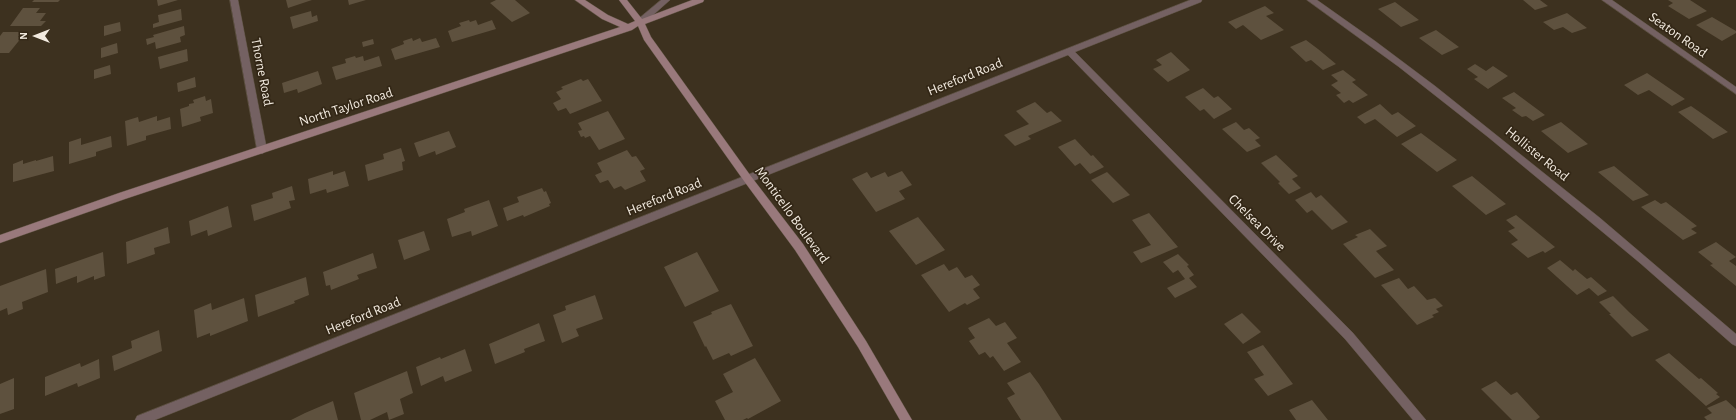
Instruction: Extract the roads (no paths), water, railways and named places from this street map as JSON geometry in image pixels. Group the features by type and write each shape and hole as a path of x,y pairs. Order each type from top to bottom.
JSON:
{"main road":[{"path":"579,0 605,17 644,34"},
{"name":"Monticello Boulevard","path":"624,0 640,22 644,34 747,178 808,260 862,344 906,420"},
{"name":"North Taylor Road","path":"0,239 596,39 700,0"}],"street":[{"name":"Thorne Road","path":"234,0 262,150"},
{"path":"640,22 666,0"},
{"name":"Hereford Road","path":"141,420 1198,0"},
{"name":"Hollister Road","path":"1311,0 1449,100 1688,297 1736,341"},
{"name":"Seaton Road","path":"1606,0 1736,91"},
{"name":"Chelsea Drive","path":"1068,51 1349,336 1420,420"}]}
